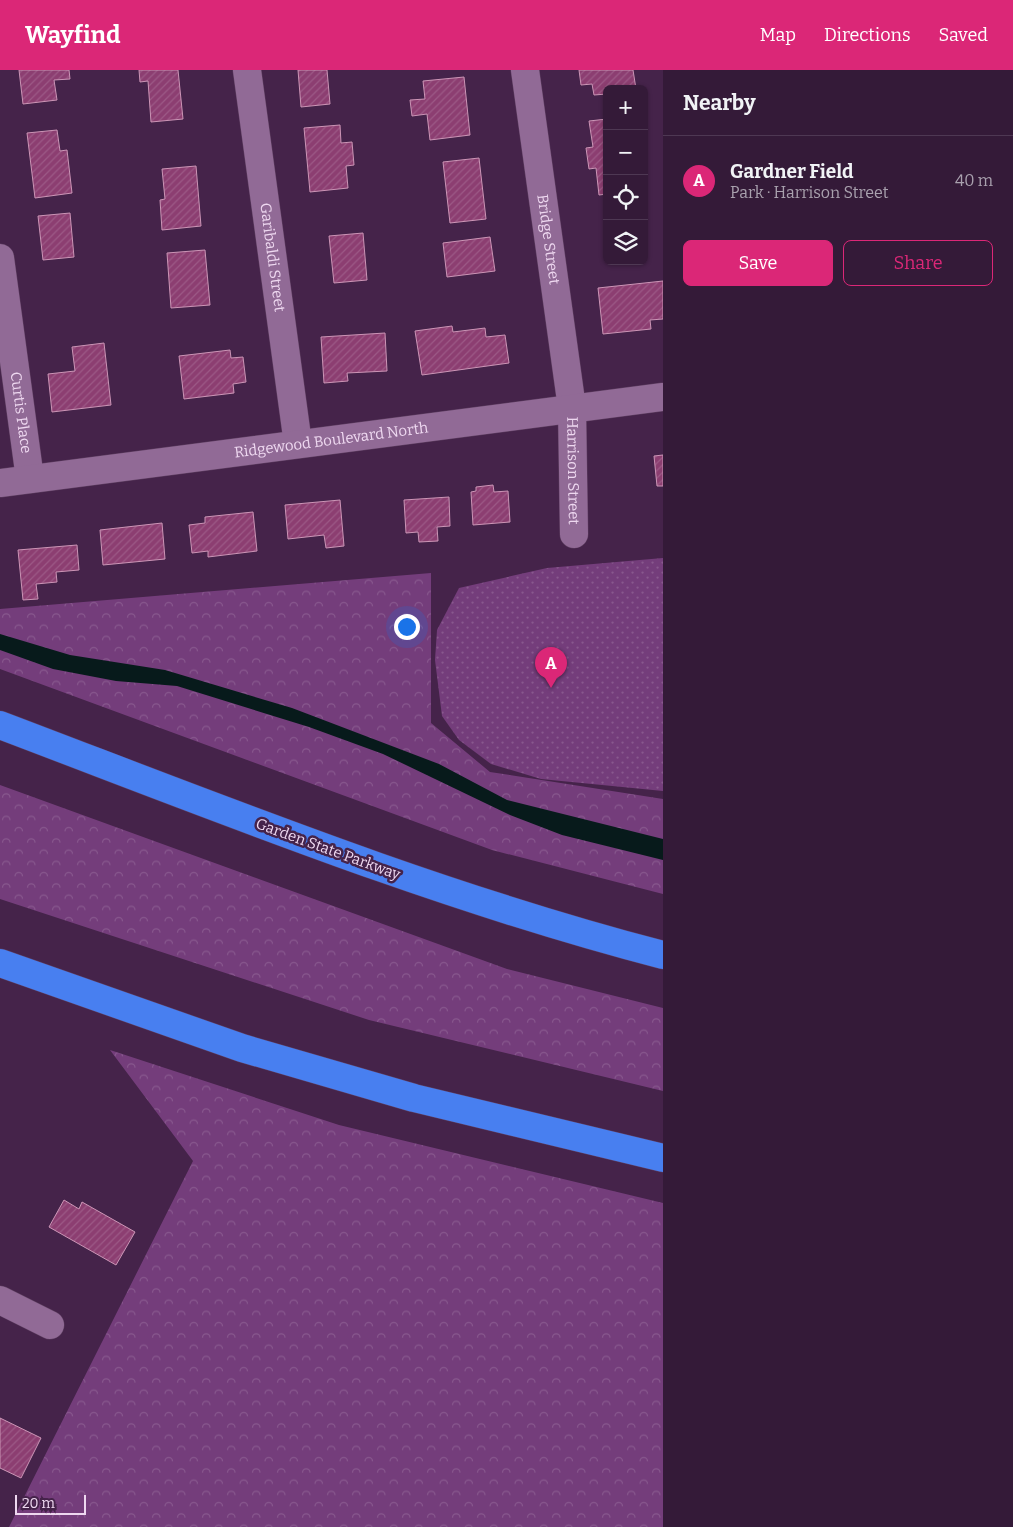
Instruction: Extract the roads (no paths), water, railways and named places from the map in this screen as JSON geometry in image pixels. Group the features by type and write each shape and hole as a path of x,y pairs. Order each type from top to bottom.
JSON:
{"highway":[{"name":"Garden State Parkway","path":"0,725 226,812 391,872 557,925 663,955"},
{"path":"0,963 242,1048 414,1098 663,1158"}],"street":[{"name":"Garibaldi Street","path":"247,70 298,444"},
{"name":"Bridge Street","path":"525,70 572,408"},
{"name":"Curtis Place","path":"0,258 30,479"},
{"name":"Ridgewood Boulevard North","path":"0,483 663,396"},
{"name":"Harrison Street","path":"572,408 574,534"},
{"path":"0,1300 50,1325"}],"place":[{"name":"Gardner Field","path":"551,688"}]}
